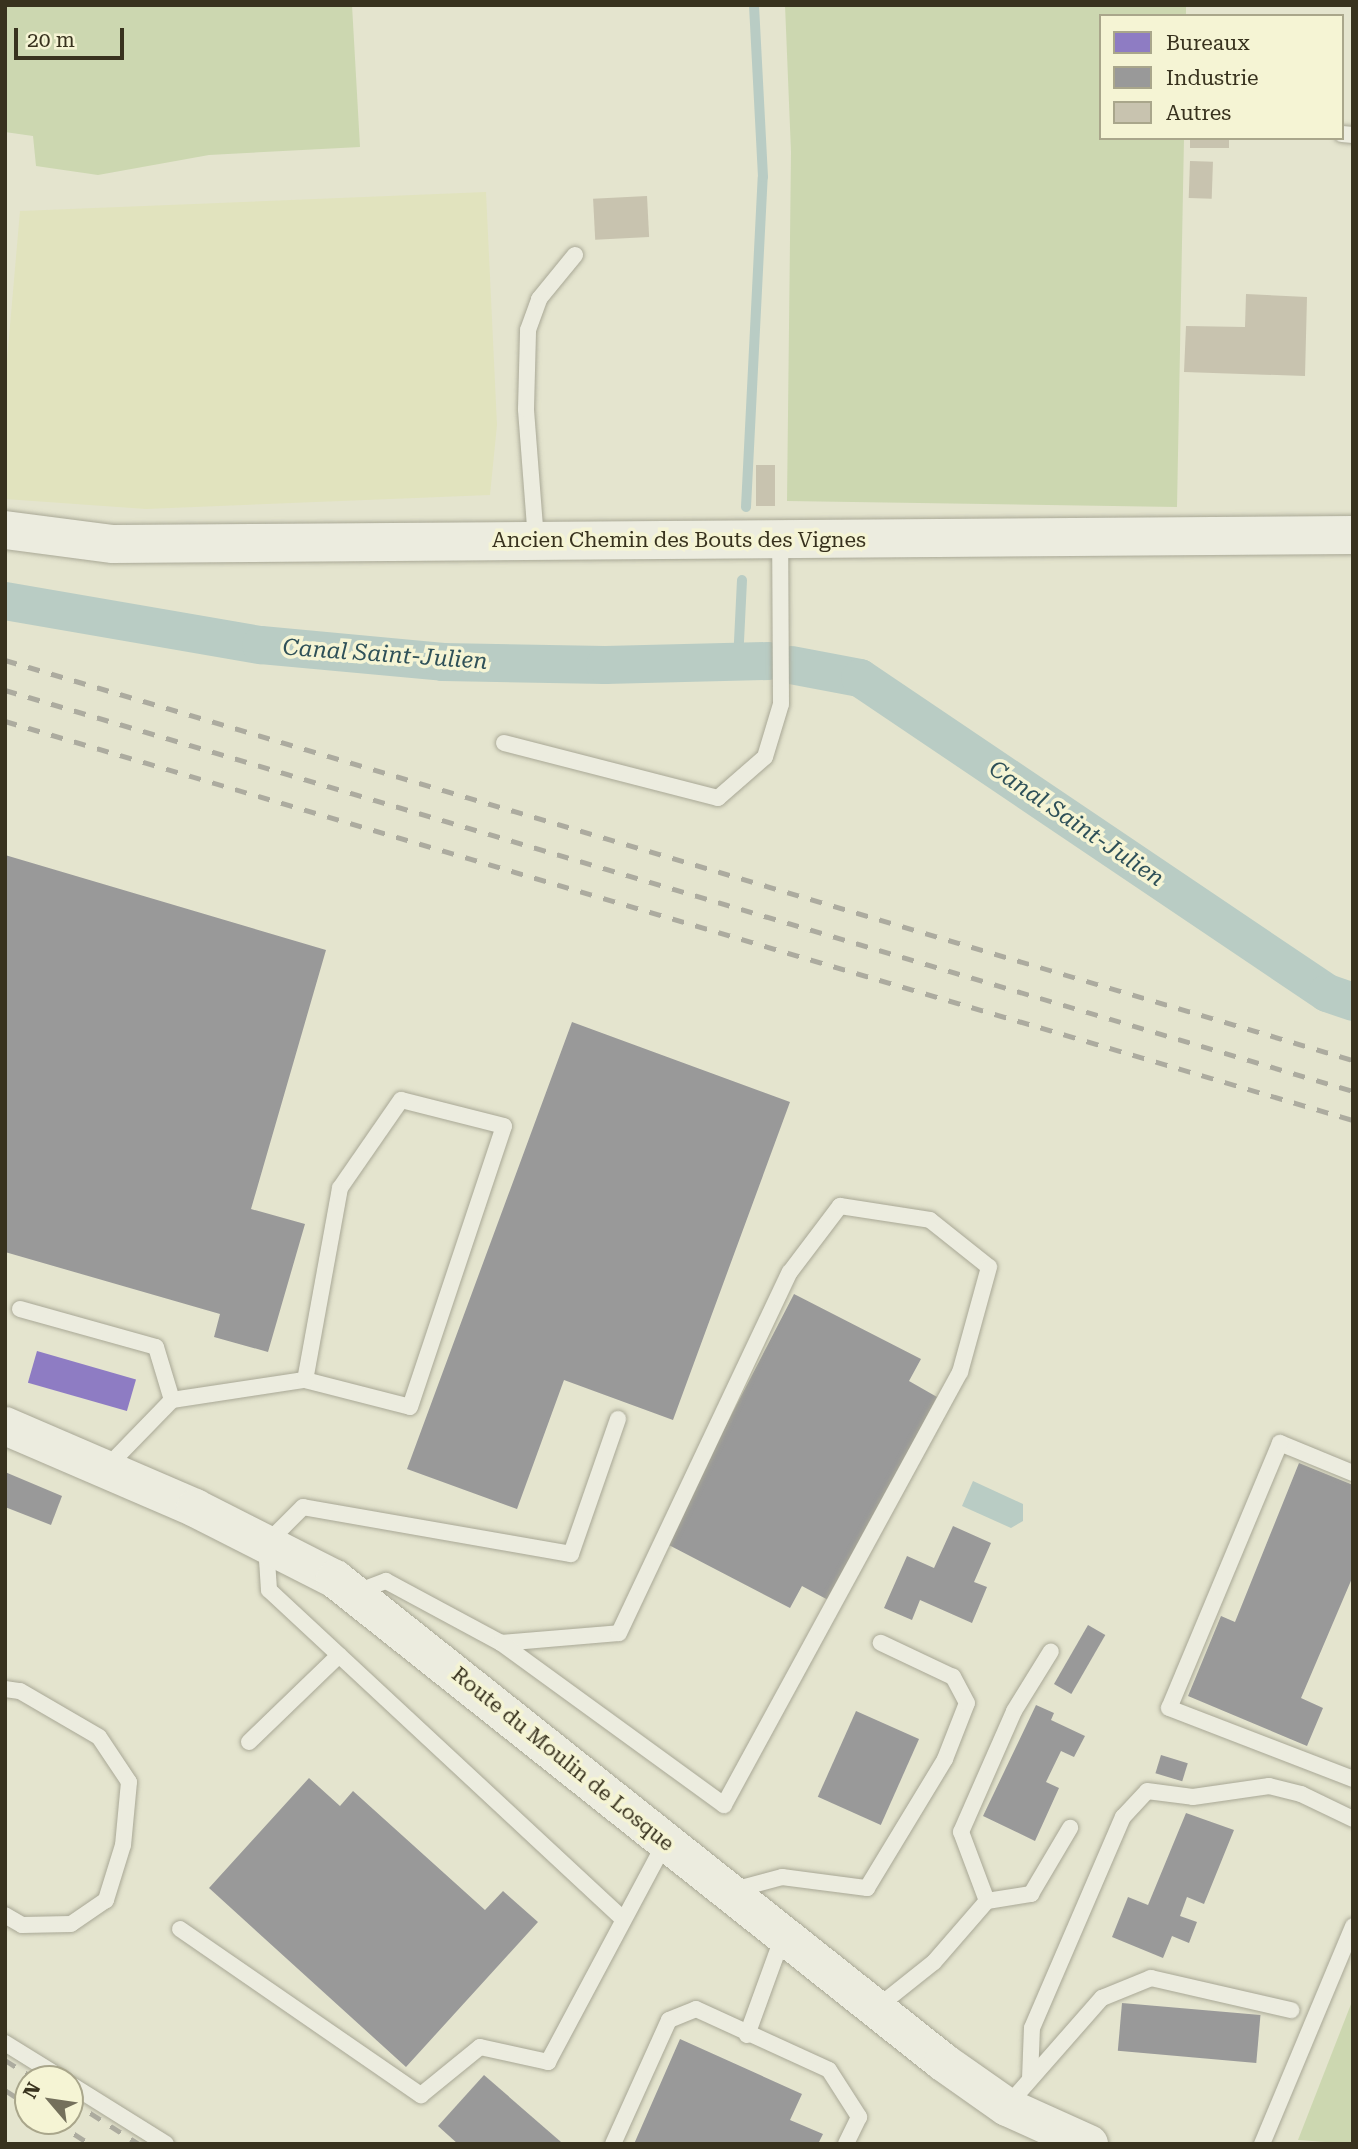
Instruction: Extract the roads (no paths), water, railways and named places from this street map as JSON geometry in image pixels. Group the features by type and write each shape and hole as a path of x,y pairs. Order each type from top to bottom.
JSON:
{"street":[{"name":"Ancien Chemin des Bouts des Vignes","path":"5,530 113,544 1353,535"},
{"name":"Route du Moulin de Losque","path":"5,1426 266,1544 354,1594 875,2009 1018,2093 1089,2144"}],"lane":[{"path":"536,540 526,409 528,330 539,299 575,255"},
{"path":"503,743 718,797 765,757 781,704 780,539"},
{"path":"105,1469 172,1400 305,1380 410,1407 504,1126 401,1100 340,1188 305,1380"},
{"path":"354,1594 386,1581 501,1643 724,1805 960,1371 989,1267 930,1220 840,1206 790,1272 619,1633 501,1643"},
{"path":"20,1309 156,1347 172,1400"},
{"path":"618,1419 571,1554 303,1507 266,1544 269,1590 623,1919"},
{"path":"1353,1473 1280,1443 1169,1708 1353,1779"},
{"path":"729,1892 782,1877 867,1888 945,1759 967,1703 953,1677 881,1643"},
{"path":"987,1901 961,1832 1014,1710 1051,1651"},
{"path":"248,1742 339,1655"},
{"path":"5,1689 20,1691 99,1737 129,1782 123,1845 106,1900 71,1924 22,1925 5,1915"},
{"path":"1018,2093 1032,2028 1123,1817 1147,1791 1193,1797 1269,1786 1301,1794 1353,1819"},
{"path":"875,2009 934,1962 987,1901 1031,1894 1070,1828"},
{"path":"180,1928 421,2095 480,2047 548,2062 666,1841"},
{"path":"1262,2144 1353,1926"},
{"path":"747,2035 783,1935"},
{"path":"1018,2093 1102,1998 1151,1979 1292,2010"},
{"path":"612,2144 669,2020 696,2009 747,2035 829,2070 859,2117 846,2144"},
{"path":"5,2043 40,2065"},
{"path":"84,2093 166,2144"}],"waterway":[{"path":"746,507 763,177 754,5"},
{"path":"738,662 742,580"},
{"name":"Canal Saint-Julien","path":"5,601 261,645 443,662 605,665 769,661"},
{"name":"Canal Saint-Julien","path":"791,665 860,678 1327,993 1353,1002"}],"railway":[{"path":"5,660 1353,1060"},
{"path":"5,690 1353,1091"},
{"path":"5,721 1353,1120"},
{"path":"5,2060 14,2066"},
{"path":"5,2090 14,2096"},
{"path":"84,2109 139,2144"},
{"path":"76,2135 90,2144"}]}
